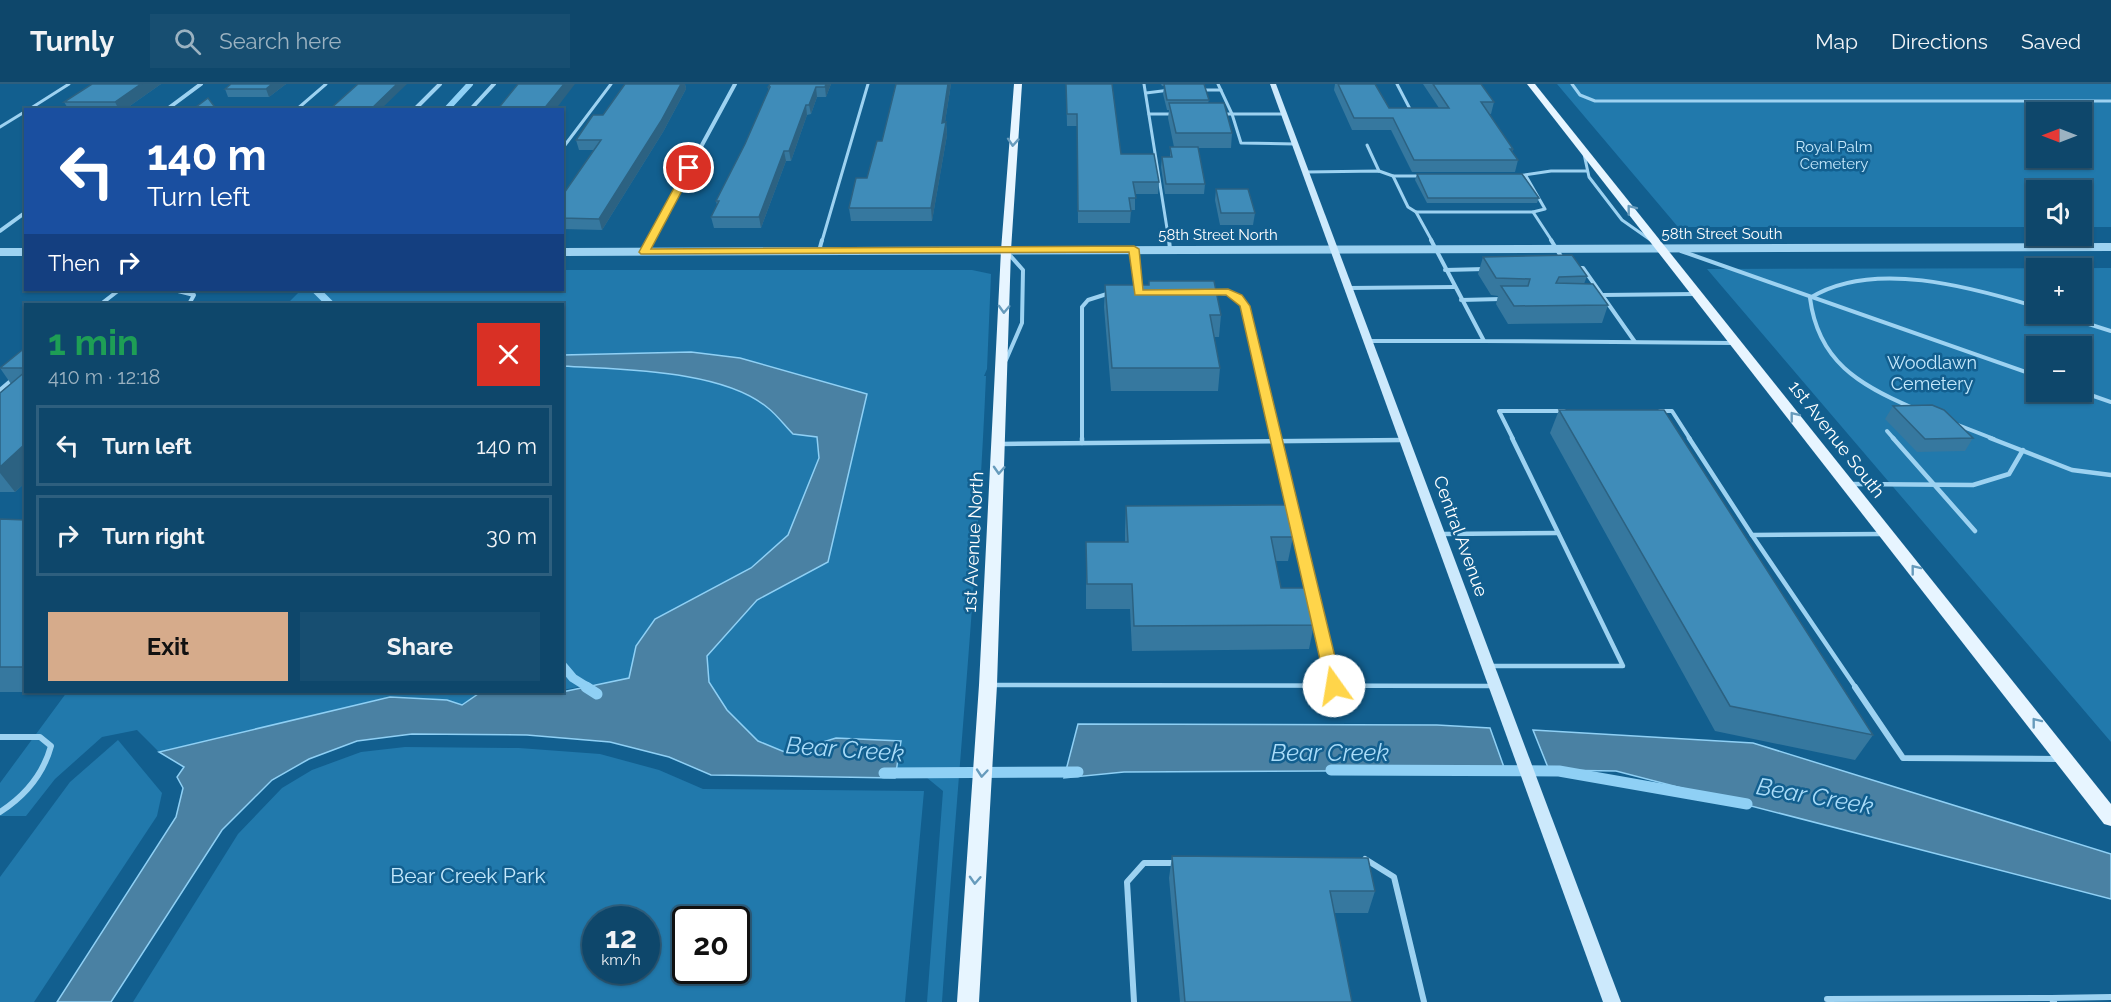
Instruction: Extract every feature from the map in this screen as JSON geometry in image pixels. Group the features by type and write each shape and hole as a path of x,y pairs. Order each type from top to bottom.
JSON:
{"main road":[{"name":"1st Avenue North","path":"968,1002 986,724 1000,444 1005,250 1018,84"},
{"name":"Central Avenue","path":"1273,84 1612,1002"},
{"name":"1st Avenue South","path":"1531,84 1667,248 1698,294 1736,343 2111,818"}],"street":[{"path":"169,108 201,84"},
{"path":"416,108 440,84"},
{"path":"472,108 494,84"},
{"path":"644,252 735,84"},
{"path":"0,231 24,213"},
{"name":"58th Street South","path":"1333,248 2111,247"},
{"name":"58th Street North","path":"564,252 1333,248"},
{"path":"0,252 24,252"}],"lane":[{"path":"30,108 69,84"},
{"path":"298,108 326,84"},
{"path":"564,145 611,84"},
{"path":"819,251 868,84"},
{"path":"1144,84 1170,249"},
{"path":"1218,84 1232,114 1241,143 1295,144"},
{"path":"1396,84 1410,109"},
{"path":"1572,84 1580,95 1595,101 2111,101"},
{"path":"1146,93 1173,90"},
{"path":"1197,90 1221,90"},
{"path":"0,127 24,112"},
{"path":"1149,114 1173,114"},
{"path":"1220,114 1284,114"},
{"path":"1367,145 1379,171"},
{"path":"1583,148 1589,177 1622,220 1667,248 2026,372"},
{"path":"1306,172 1379,171 1393,176 1426,176"},
{"path":"1515,176 1551,171 1587,171"},
{"path":"1393,176 1408,207 1416,213 1484,341"},
{"path":"1416,213 1533,212 1545,209 1526,176"},
{"path":"1533,212 1568,268 1583,268 1635,342"},
{"path":"1134,249 1138,293"},
{"path":"1002,370 1022,322 1023,268 1005,250"},
{"path":"1446,270 1490,269"},
{"path":"1810,297 1835,285 1876,280 1984,290 2026,303"},
{"path":"1348,288 1455,287"},
{"path":"102,303 118,291"},
{"path":"178,291 194,295 190,303"},
{"path":"1205,292 1228,292 1238,297 1245,306 1279,441 1334,686"},
{"path":"1082,443 1082,307 1088,300 1112,293"},
{"path":"1130,293 1149,293"},
{"path":"1594,297 1698,294"},
{"path":"1810,297 1811,318 1822,344 1850,375 1888,398 1919,410"},
{"path":"1461,300 1512,299"},
{"path":"2089,324 2111,331"},
{"path":"1368,341 1736,343"},
{"path":"0,390 17,376"},
{"path":"2092,395 2111,402"},
{"path":"1487,666 1623,666 1499,411 1568,411"},
{"path":"1649,411 1672,411 1752,535 1903,758 2064,759"},
{"path":"1950,422 2072,470 2111,475"},
{"path":"1887,431 1975,531"},
{"path":"1000,444 1404,440"},
{"path":"1848,484 1973,485 2009,474 2023,450"},
{"path":"2104,475 2111,481"},
{"path":"1439,534 1558,533"},
{"path":"1752,535 1887,534"},
{"path":"988,686 1495,686"},
{"path":"0,737 40,737 51,746 48,760 35,781 12,805 0,812"},
{"path":"1353,859 1364,859 1394,878 1424,1002"},
{"path":"1134,1002 1127,882 1143,863 1178,862"},
{"path":"1827,999 2052,1000 2111,997"}],"green space":[{"name":"Royal Palm Cemetery","path":"1557,84 2111,84 2111,227 2092,227 2092,180 2026,180 2026,227 1678,227"},
{"name":"Woodlawn Cemetery","path":"2026,268 2026,324 2092,324 2092,268 2111,268 2111,742 1707,269"},
{"path":"564,270 972,270 991,274 977,533 942,1002 927,1002 943,791 926,777 895,778 901,742 836,738 787,753 757,741 727,710 709,682 707,656 757,600 784,583 867,394 625,353 564,355 564,303 288,303 300,291 564,291"},
{"path":"564,366 670,374 725,386 749,395 768,408 793,434 817,437 819,458 788,535 751,568 655,619 636,646 629,678 564,690"},
{"path":"66,693 480,693 462,705 447,700 389,697 159,752 137,730 102,737 55,779 26,816 0,816 0,783"},
{"path":"118,740 162,793 157,816 34,1002 0,1002 0,877 70,782"},
{"name":"Bear Creek Park","path":"405,747 519,748 600,754 659,770 703,789 924,791 905,1002 133,1002 238,834 282,788 312,770 361,752"}],"water":[{"path":"691,352 740,358 867,394 828,562 757,600 707,656 709,682 727,710 758,741 787,753 836,738 901,741 895,778 711,775 669,757 610,742 527,735 412,734 357,741 309,759 272,780 222,830 111,1002 57,1002 176,817 183,788 177,777 184,767 159,752 390,697 447,700 462,705 480,693 564,693 629,678 636,646 655,619 751,568 788,535 819,458 817,437 793,434 768,408 748,395 725,386 670,374 564,366 564,355"},
{"path":"1078,724 1437,725 1490,728 1505,770 1124,772 1064,778"},
{"path":"1533,730 1753,743 2111,854 2111,899 1616,771 1549,770"}],"building":[{"path":"92,84 141,84 115,102 64,102"},
{"path":"231,84 272,84 266,89 225,89"},
{"path":"358,84 397,84 372,108 331,108"},
{"path":"518,84 564,84 545,108 499,108"},
{"path":"625,84 681,84 661,121 599,219 564,218 564,193 601,140 576,140 593,115 603,115"},
{"path":"770,84 826,84 825,87 816,87 809,105 806,105 789,151 784,151 759,217 711,217 719,201 716,201 745,144"},
{"path":"896,84 948,84 942,123 946,122 931,208 849,208 856,178 867,178 877,141 882,141"},
{"path":"1066,84 1112,84 1121,154 1154,154 1159,182 1133,182 1136,198 1129,198 1131,211 1078,211 1077,114 1067,114"},
{"path":"1164,84 1204,84 1209,100 1167,100"},
{"path":"1338,84 1375,84 1389,108 1449,108 1433,84 1481,84 1494,102 1481,102 1518,160 1414,160 1393,118 1354,118"},
{"path":"208,98 216,108 195,108"},
{"path":"1169,103 1224,103 1232,133 1176,133"},
{"path":"1170,147 1198,147 1205,184 1166,184 1162,157 1172,157"},
{"path":"1417,174 1522,174 1539,198 1428,198"},
{"path":"1216,189 1248,189 1255,213 1221,213"},
{"path":"1572,255 1587,276 1559,277 1556,283 1593,284 1608,305 1514,306 1501,286 1528,286 1530,279 1496,278 1483,257"},
{"path":"1149,281 1214,281 1221,315 1210,315 1220,368 1112,368 1105,285 1149,285"},
{"path":"24,349 24,368 0,368"},
{"path":"24,373 24,445 0,467 0,393"},
{"path":"1932,405 1944,410 1973,438 1925,439 1893,406"},
{"path":"1559,410 1664,410 1873,735 1730,706"},
{"path":"1286,505 1293,537 1271,537 1281,588 1307,588 1314,625 1134,626 1132,584 1087,584 1086,542 1128,542 1126,506"},
{"path":"0,519 24,520 24,667 0,667"},
{"path":"1172,856 1368,858 1375,891 1330,891 1352,1002 1185,1002"}],"waterway":[{"name":"Bear Creek","path":"448,108 470,84"},
{"name":"Bear Creek","path":"317,291 329,303"},
{"name":"Bear Creek","path":"564,667 573,678 589,688"},
{"name":"Bear Creek","path":"586,687 597,694"},
{"name":"Bear Creek","path":"1331,770 1559,771 1747,804"},
{"name":"Bear Creek","path":"884,773 1078,772"}],"route":[{"path":"689,168 644,252 1134,249 1138,293 1228,292 1238,297 1245,306 1279,441 1334,686"}]}
